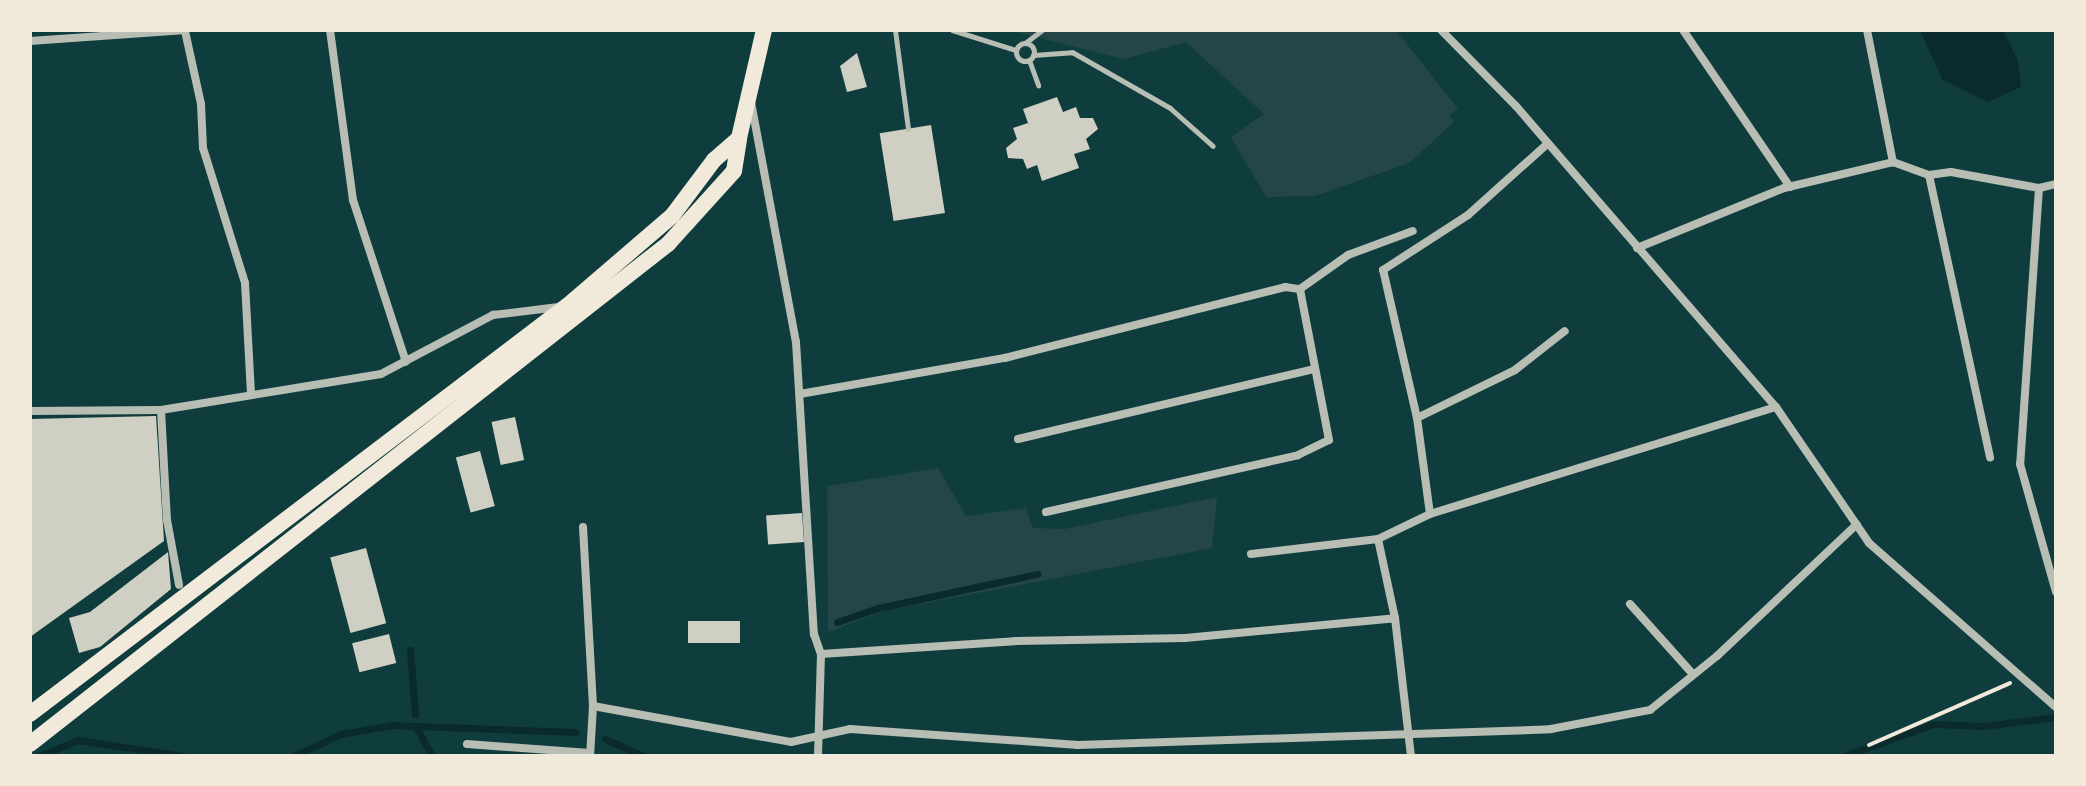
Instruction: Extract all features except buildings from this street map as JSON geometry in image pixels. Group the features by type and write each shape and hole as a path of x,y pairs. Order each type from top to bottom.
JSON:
{"main road":[{"path":"30,744 676,237 734,171 764,31"},
{"path":"30,714 567,306 672,216 714,160 739,138"}],"street":[{"path":"30,41 186,30 201,104 203,148 245,283 251,395"},
{"path":"330,30 353,200 406,362"},
{"path":"1441,30 1547,144 1776,407 1869,543 2056,707"},
{"path":"1683,30 1790,187"},
{"path":"1867,30 1893,162"},
{"path":"749,90 796,342 814,634 821,654 818,756"},
{"path":"1430,514 1417,418 1383,270 1468,215 1547,144"},
{"path":"1637,248 1790,187 1893,162 1929,175 1951,172 2039,188 2056,184"},
{"path":"1929,175 1990,457"},
{"path":"2039,188 2020,464 2056,592"},
{"path":"800,394 1005,358 1285,287 1300,289 1348,255 1413,231"},
{"path":"1046,512 1298,455 1329,440 1300,289"},
{"path":"30,411 161,410 381,374 493,315 567,306"},
{"path":"1417,418 1515,370 1565,331"},
{"path":"1018,439 1315,369"},
{"path":"1251,554 1378,539 1430,514 1776,407"},
{"path":"161,410 167,520 179,585"},
{"path":"593,706 791,742 850,729 1078,745 1407,731 1551,729 1650,710 1692,673 1717,656 1857,524"},
{"path":"467,744 590,754 593,706 583,527"},
{"path":"1378,539 1395,618 1411,756"},
{"path":"1630,604 1692,673"},
{"path":"821,654 1015,641 1185,638 1395,618"}],"lane":[{"path":"895,30 908,129"},
{"path":"952,30 1016,50 1021,60 1072,52 1170,108 1213,146"},
{"path":"1016,50 1042,30"},
{"path":"1024,43 1038,85"}],"path":[{"path":"1869,745 2023,677"}],"shaded area":[{"path":"1008,30 1396,30 1458,109 1449,116 1454,122 1409,163 1315,196 1266,197 1231,137 1264,114 1186,42 1124,59"},
{"path":"1920,30 2003,30 2018,61 2021,87 1988,102 1942,79"},
{"path":"938,468 966,516 1026,508 1033,528 1065,529 1217,497 1212,548 884,611 828,632 827,486"}],"waterway":[{"path":"837,622 878,608 1037,574"},
{"path":"410,650 415,714"},
{"path":"1844,756 1934,724 1983,726 2056,717"},
{"path":"294,756 341,734 391,725 576,732"},
{"path":"416,727 432,756"},
{"path":"605,739 644,756"},
{"path":"39,756 78,740 183,756"}]}
